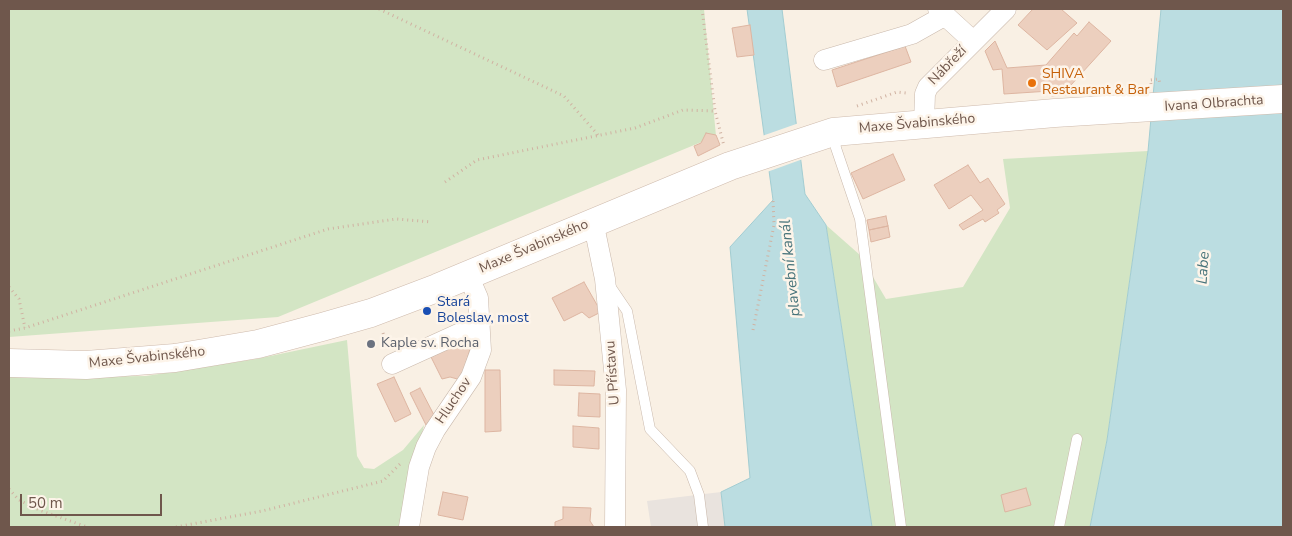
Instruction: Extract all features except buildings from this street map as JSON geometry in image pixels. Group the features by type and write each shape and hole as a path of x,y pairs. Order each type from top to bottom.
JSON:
{"main road":[{"name":"Ivana Olbrachta","path":"1055,113 1283,99"},
{"name":"Maxe Švabinského","path":"13,363 86,364 166,358 258,344 371,313 468,275 593,221 733,157 826,134 924,123 1055,113"}],"street":[{"name":"Nábřeží","path":"924,123 925,94 934,78 1006,9"},
{"name":"Nábřeží","path":"942,12 973,41"},
{"path":"824,60 912,34 942,12"},
{"name":"U Přístavu","path":"593,221 606,279 616,390 615,527"},
{"name":"Hluchov","path":"409,527 419,467 426,447 435,430 471,377 481,350 478,298 468,275"},
{"path":"392,364 480,324"}],"lane":[{"path":"826,134 836,148 860,219 901,527"},
{"path":"606,279 627,311 650,429 690,472 699,494 703,527"},
{"path":"1059,527 1078,439"}],"path":[{"path":"379,9 564,96 598,135"},
{"path":"702,9 719,132 733,157"},
{"path":"445,182 477,160 635,128 683,110 715,112"},
{"path":"753,330 774,225 773,200"},
{"path":"9,331 25,328 328,229 396,219 432,222"},
{"path":"9,287 19,299 25,328"},
{"path":"176,527 262,511 383,481 402,462"},
{"path":"9,489 19,500 39,510 87,527"}],"shaded area":[{"path":"721,492 725,527 651,527 647,501"}],"green space":[{"path":"9,9 704,9 716,136 278,317 9,337"},
{"path":"1148,151 1107,440 1090,527 872,527 826,225 860,255 886,299 963,287 1010,208 1003,159"},
{"path":"347,340 357,456 364,468 374,469 403,450 424,425 403,527 9,527 9,373 72,377 146,376 256,359"}],"water":[{"name":"plavební kanál","path":"747,9 782,9 805,194 826,225 872,527 725,527 721,492 750,478 730,247 773,200"},
{"name":"Labe","path":"1161,9 1283,9 1283,527 1090,527 1107,440 1148,151"}],"pier":[{"path":"799,123 803,159 767,172 762,136"}],"place":[{"name":"SHIVA Restaurant & Bar","path":"1032,83"},
{"name":"Stará Boleslav, most","path":"427,311"},
{"name":"Kaple sv. Rocha","path":"371,344"}]}
